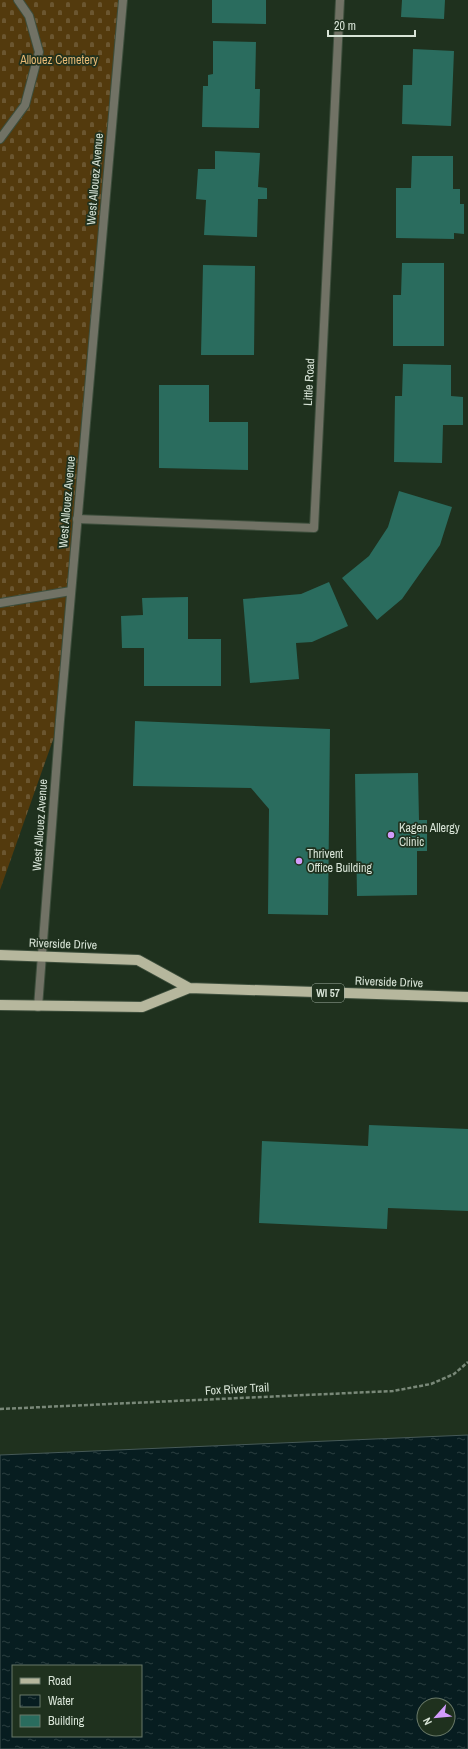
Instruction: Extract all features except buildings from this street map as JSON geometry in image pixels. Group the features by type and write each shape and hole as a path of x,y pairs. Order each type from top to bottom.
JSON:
{"main road":[{"name":"Riverside Drive","path":"0,955 138,960 189,988"},
{"name":"Riverside Drive","path":"0,1005 38,1007 142,1007 189,988 468,997"}],"street":[{"path":"0,139 25,105 39,52 29,16 18,0"},
{"name":"West Allouez Avenue","path":"38,1007 77,519 123,0"},
{"name":"Little Road","path":"77,519 314,528 340,0"},
{"path":"0,603 71,591"}],"path":[{"name":"Fox River Trail","path":"0,1410 393,1391 431,1384 454,1374 468,1362"}],"green space":[{"name":"Allouez Cemetery","path":"0,0 123,0 60,720 0,890"}],"water":[{"path":"468,1435 468,1749 0,1749 0,1455"}],"place":[{"name":"Kagen Allergy Clinic","path":"391,835"},
{"name":"Thrivent Office Building","path":"299,861"}]}
